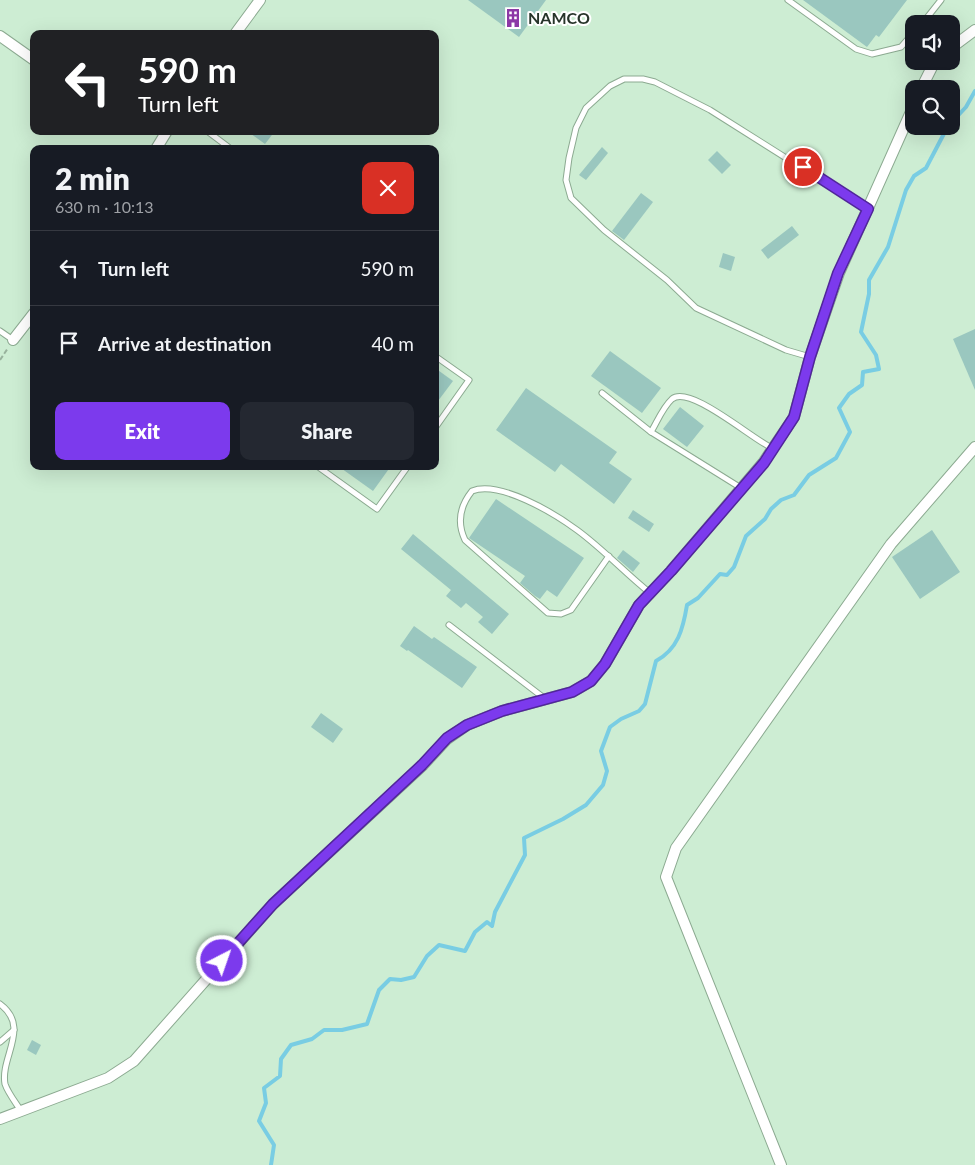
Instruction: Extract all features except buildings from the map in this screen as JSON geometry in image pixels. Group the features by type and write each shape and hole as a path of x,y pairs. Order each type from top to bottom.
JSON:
{"street":[{"path":"238,30 260,0"},
{"path":"960,41 975,30"},
{"path":"0,36 30,57"},
{"path":"0,1119 108,1078 134,1061 273,904 422,765 447,738 467,725 502,711 572,692 591,681 605,664 639,605 671,571 774,450 794,417 810,357 838,273 905,125"},
{"path":"13,340 30,318"},
{"path":"781,1165 666,877 676,848 891,544 975,447"}],"lane":[{"path":"788,0 856,49 872,54 901,47 905,42"},
{"path":"929,15 941,0"},
{"path":"901,47 905,49"},
{"path":"810,357 786,350 696,308 667,280 604,230 571,198 566,180 568,158 576,128 586,108 610,86 624,79 643,79 655,82 710,110 868,209"},
{"path":"212,135 226,145"},
{"path":"0,331 13,340"},
{"path":"439,359 469,380 439,422"},
{"path":"602,392 651,432 741,488"},
{"path":"651,432 671,400 678,396 686,397 706,405 750,437 774,450"},
{"path":"323,470 377,509 405,470"},
{"path":"608,556 571,610 561,614 548,613 465,540 459,527 462,511 472,491 480,487 508,492 576,529 608,556 650,593"},
{"path":"450,626 546,700"},
{"path":"0,1004 10,1016 14,1029 5,1070 5,1084 20,1111"},
{"path":"0,1042 14,1029"}],"path":[{"path":"0,360 13,340"}],"waterway":[{"path":"960,113 975,91"},
{"path":"271,1165 274,1145 259,1121 266,1103 264,1088 280,1076 281,1059 291,1045 312,1039 324,1030 342,1030 367,1024 379,990 390,979 401,980 414,977 427,956 439,945 465,951 475,932 487,922 492,926 495,912 525,855 524,838 563,819 586,805 603,785 607,771 601,751 610,727 621,719 639,711 645,704 656,661 670,651 678,638 684,622 687,605 698,598 720,574 727,575 734,567 746,536 765,519 771,509 781,500 794,495 809,475 836,458 850,432 839,408 849,394 862,385 863,372 879,369 876,355 861,332 869,294 869,280 888,247 906,190 914,176 926,168 943,135"}],"place":[{"name":"NAMCO","path":"513,18"}],"route":[{"path":"222,961 273,904 422,765 447,738 467,725 502,711 572,692 591,681 605,664 639,605 671,571 774,450 794,417 810,357 838,273 868,209 803,167"}]}
